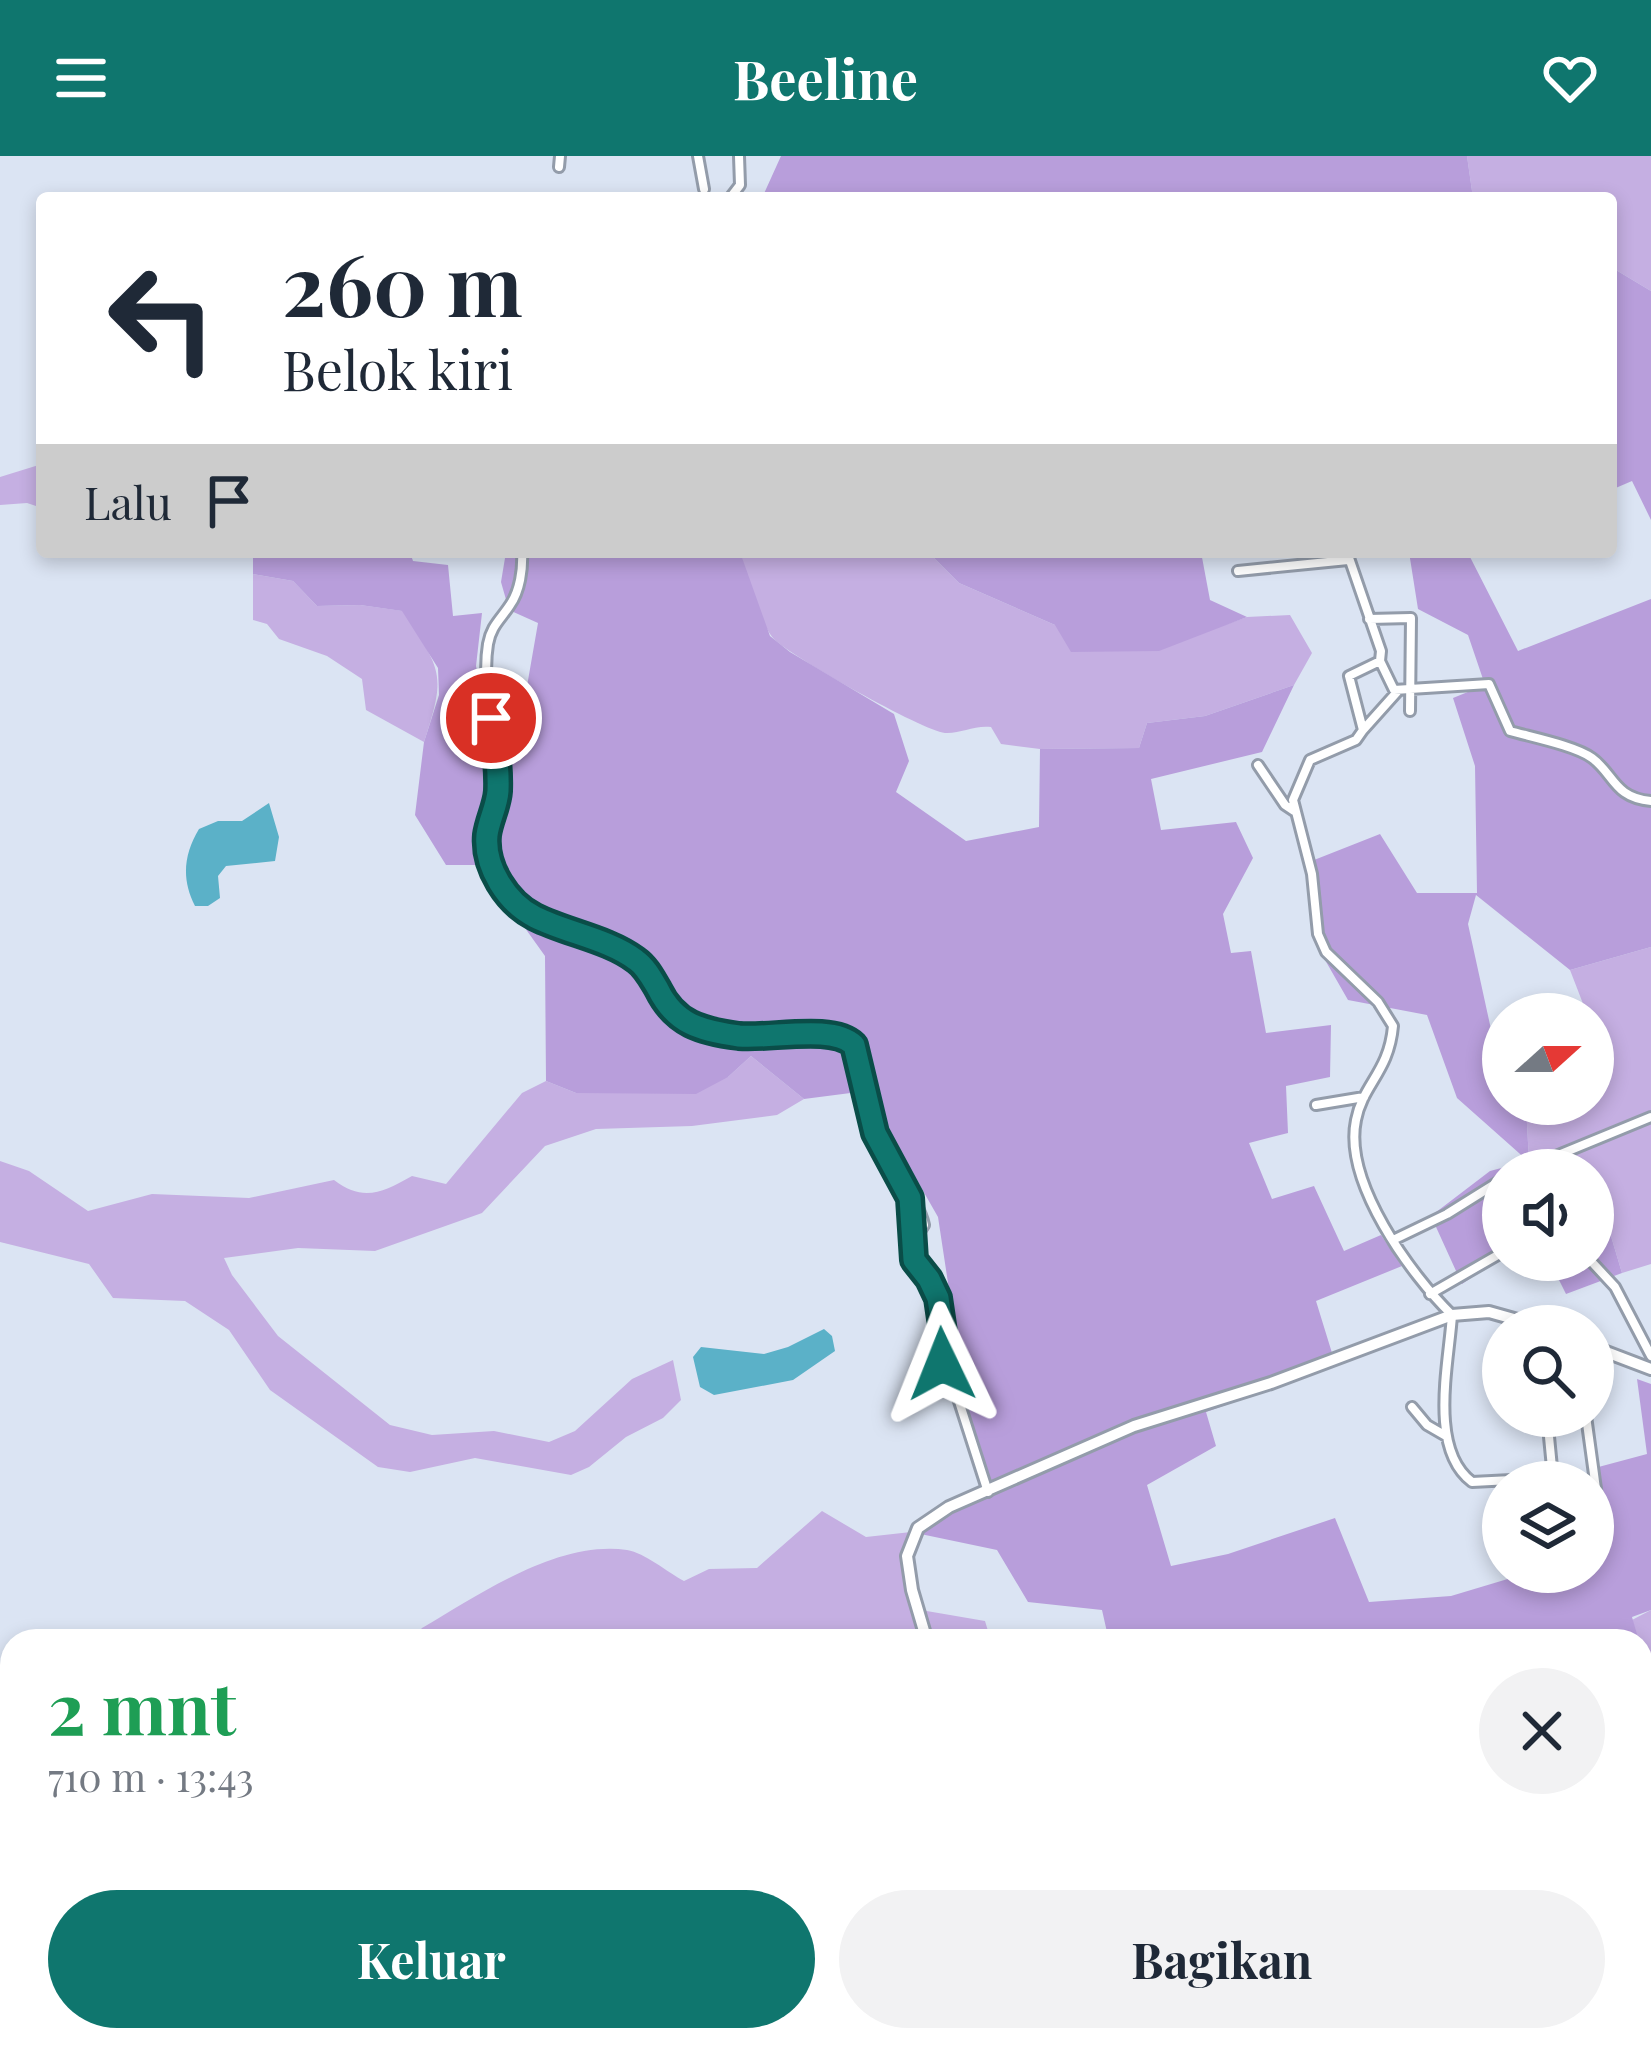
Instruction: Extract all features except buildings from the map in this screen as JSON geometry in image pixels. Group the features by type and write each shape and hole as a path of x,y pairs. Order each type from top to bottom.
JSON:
{"street":[{"path":"698,156 704,189"},
{"path":"735,192 740,185 739,156"},
{"path":"521,558 517,593 492,628 485,677 498,776 498,798 487,838 490,868 528,913 641,963 668,1010 689,1025 776,1038 822,1032 847,1038 854,1045 875,1133 921,1211 924,1225 915,1238 914,1260 929,1279 941,1312 942,1364 956,1392 988,1492"},
{"path":"1238,571 1332,558"},
{"path":"1348,558 1389,685 1398,691 1489,684 1510,730 1592,758 1612,784 1651,801"},
{"path":"1370,619 1412,617 1410,711"},
{"path":"1363,730 1349,676 1380,661"},
{"path":"1398,691 1355,740 1310,760 1294,792 1321,943 1378,1002 1393,1026 1386,1063 1355,1120 1356,1146 1366,1186 1393,1240 1430,1294 1452,1315 1446,1436 1456,1467 1472,1482 1546,1481 1553,1478 1554,1470 1550,1437"},
{"path":"1258,765 1285,805 1295,811"},
{"path":"1316,1106 1366,1097"},
{"path":"1573,1149 1651,1117"},
{"path":"1393,1240 1482,1192"},
{"path":"1430,1294 1482,1264"},
{"path":"1610,1281 1651,1356"},
{"path":"924,1629 908,1570 911,1542 929,1518 1134,1426 1271,1382 1452,1315 1482,1313"},
{"path":"1614,1355 1651,1369"},
{"path":"1412,1408 1446,1436"}],"shaded area":[{"path":"781,156 1467,156 1472,192 765,192"},
{"path":"1467,156 1651,156 1651,291 1617,271 1617,192 1472,192"},
{"path":"1617,271 1651,291 1651,520 1632,481 1617,487"},
{"path":"36,466 36,506 0,505 0,477"},
{"path":"253,558 412,558 448,565 453,616 482,613 476,666 485,712 523,709 538,623 509,610 501,582 505,558 742,558 770,636 894,714 909,761 896,792 966,841 1039,827 1040,749 1139,748 1147,723 1205,716 1294,685 1262,752 1151,779 1161,830 1236,822 1253,858 1223,914 1231,953 1251,951 1266,1033 1331,1025 1330,1077 1286,1086 1288,1133 1249,1143 1272,1199 1314,1186 1344,1251 1381,1235 1402,1266 1316,1301 1336,1366 1206,1412 1216,1446 1147,1485 1171,1566 1228,1554 1335,1518 1369,1602 1451,1596 1482,1587 1482,1593 1614,1593 1614,1463 1647,1454 1637,1379 1651,1384 1651,1610 1632,1617 1636,1629 1106,1629 1102,1610 1028,1602 997,1550 911,1532 934,1514 992,1489 943,1358 950,1296 938,1217 866,1091 804,1099 751,1056 728,1077 696,1094 576,1093 546,1081 545,956 480,865 446,865 415,815 424,742 439,695 438,668 402,611 317,606 293,581 253,574"},
{"path":"742,558 934,558 959,583 1055,625 1216,628 1247,617 1290,615 1312,653 1294,685 1205,716 1147,723 1139,748 1040,749 1001,744 991,727 945,733 932,729 857,692 774,639"},
{"path":"934,558 1202,558 1210,600 1247,617 1159,651 1071,652 1055,625 959,583"},
{"path":"1410,558 1471,558 1518,651 1651,599 1651,947 1570,970 1476,895 1468,924 1483,993 1482,1120 1457,1098 1427,1015 1348,1000 1313,939 1309,862 1380,834 1417,893 1477,893 1475,766 1453,698 1485,685 1468,635 1418,609"},
{"path":"253,574 293,581 317,606 403,611 436,673 436,700 424,742 366,710 362,679 327,656 279,639 267,624 253,620"},
{"path":"1651,947 1651,1264 1622,1273 1614,1246 1614,1149 1528,1149 1527,1125 1614,1125 1614,993 1579,993 1570,970"},
{"path":"751,1056 804,1099 777,1115 692,1126 596,1129 545,1146 482,1213 375,1251 298,1248 224,1258 278,1336 390,1425 432,1435 494,1431 549,1442 575,1431 632,1379 673,1360 681,1400 663,1418 571,1475 475,1458 410,1472 378,1467 270,1390 229,1330 185,1301 113,1298 89,1264 0,1242 0,1161 29,1171 88,1211 152,1194 249,1198 334,1180 364,1193 382,1191 412,1176 446,1184 522,1093 546,1081 576,1093 728,1077"},
{"path":"1487,1125 1527,1125 1528,1149 1514,1149"},
{"path":"1482,1177 1482,1270 1462,1284 1431,1216"},
{"path":"1614,1246 1622,1273 1614,1276"},
{"path":"1560,1281 1601,1281 1566,1294"},
{"path":"822,1511 866,1537 911,1532 906,1569 915,1609 985,1621 987,1629 421,1629 520,1573 573,1553 627,1550 684,1581 709,1569 757,1568"},
{"path":"1651,1610 1651,1629 1615,1629"}],"water":[{"path":"269,803 279,837 275,861 226,866 218,876 220,898 208,906 195,906 186,867 199,829 218,821 242,821"},
{"path":"824,1329 832,1336 835,1351 793,1380 714,1395 700,1387 693,1357 701,1347 764,1354"}],"route":[{"path":"491,718 498,798 487,838 490,868 528,913 641,963 668,1010 689,1025 716,1033 776,1038 822,1032 847,1038 854,1045 875,1133 910,1198 914,1260 938,1298 942,1364"}]}
